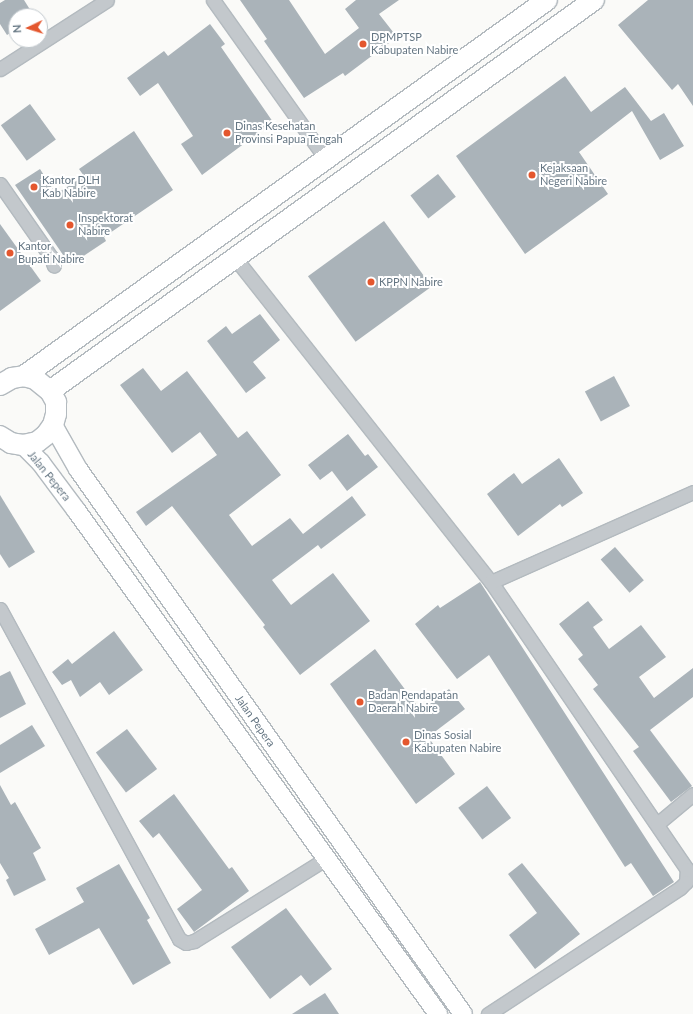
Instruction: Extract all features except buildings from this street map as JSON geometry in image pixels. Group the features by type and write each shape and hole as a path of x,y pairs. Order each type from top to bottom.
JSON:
{"main road":[{"path":"24,376 547,0"},
{"path":"50,391 594,0"},
{"path":"440,77 456,99"},
{"path":"0,385 12,378 24,376 35,379 50,391 56,402 56,414 53,425 37,442 23,445 11,443 0,436"},
{"name":"Jalan Pepera","path":"53,425 78,469 463,1014"},
{"name":"Jalan Pepera","path":"23,445 40,463 76,510 438,1014"},
{"path":"240,739 258,724"}],"street":[{"path":"0,69 107,0"},
{"path":"213,0 326,159"},
{"path":"0,184 51,256 54,266"},
{"path":"235,258 491,582 687,869 686,882 683,886 488,1014"},
{"path":"491,582 693,492"},
{"path":"0,609 179,939 186,943 194,941 326,859"},
{"path":"657,824 693,794"}],"place":[{"name":"DPMPTSP Kabupaten Nabire","path":"363,44"},
{"name":"Dinas Kesehatan Provinsi Papua Tengah","path":"227,133"},
{"name":"Kejaksaan Negeri Nabire","path":"532,175"},
{"name":"Kantor DLH Kab Nabire","path":"34,187"},
{"name":"Inspektorat Nabire","path":"70,225"},
{"name":"Kantor Bupati Nabire","path":"10,253"},
{"name":"KPPN Nabire","path":"371,282"},
{"name":"Badan Pendapatan Daerah Nabire","path":"360,702"},
{"name":"Dinas Sosial Kabupaten Nabire","path":"406,742"}]}
